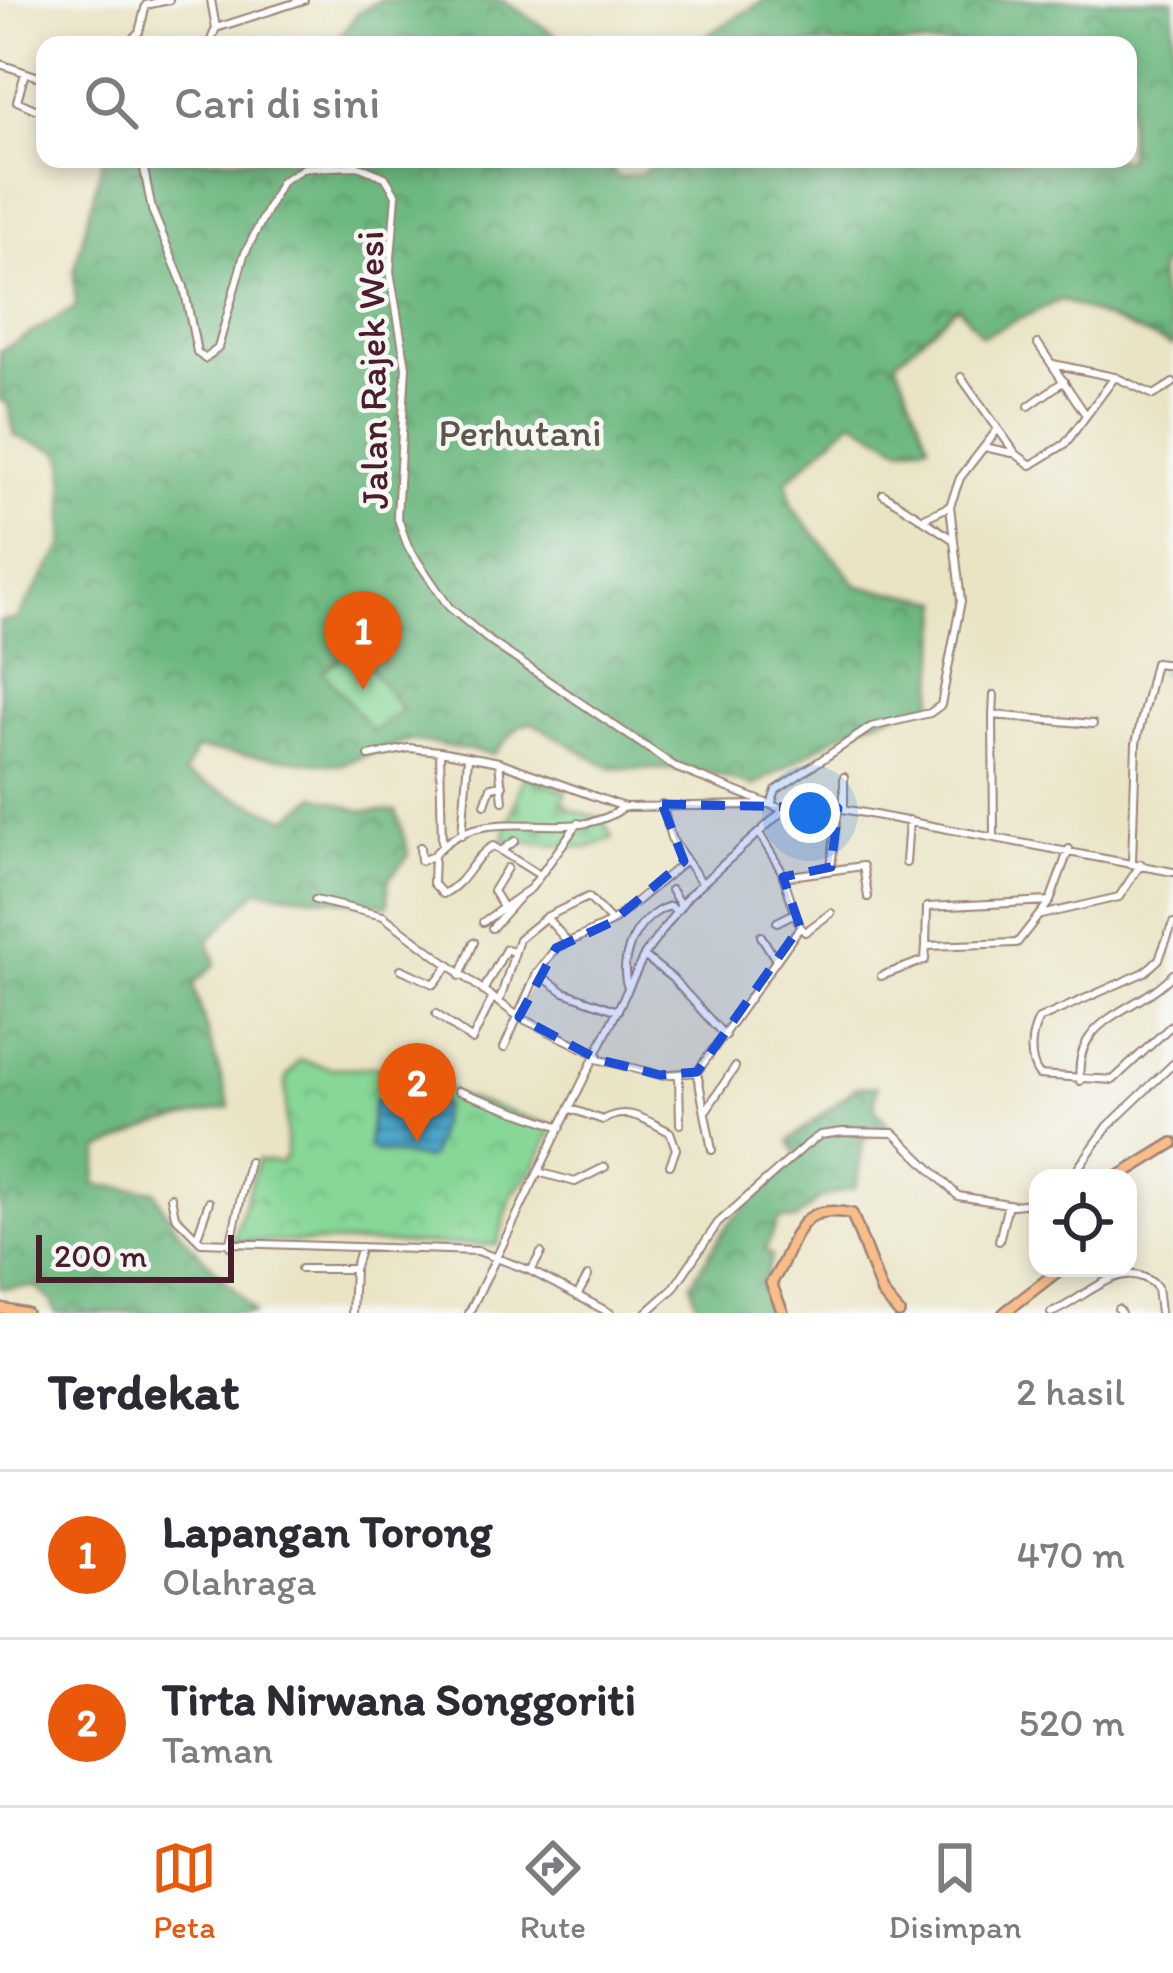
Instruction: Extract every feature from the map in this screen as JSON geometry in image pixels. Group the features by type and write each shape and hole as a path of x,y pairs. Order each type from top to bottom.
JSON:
{"main road":[{"path":"1130,1169 1173,1144"},
{"path":"783,1313 771,1283 791,1255 796,1228 830,1209 852,1214 882,1293 899,1313"},
{"path":"1004,1313 1050,1277"},
{"path":"0,1309 26,1313"}],"street":[{"path":"136,36 146,5 169,0"},
{"path":"211,0 213,36"},
{"path":"216,28 282,3 304,0"},
{"path":"0,64 36,77"},
{"path":"25,73 17,101 35,109"},
{"name":"Jalan Rajek Wesi","path":"144,168 152,210 184,287 197,352 205,359 218,348 244,255 282,181 304,168"},
{"name":"Jalan Rajek Wesi","path":"359,168 385,176 398,203 390,271 406,381 396,502 408,548 449,607 491,642 677,768 784,810"},
{"path":"1038,344 1086,415"},
{"path":"1053,364 1115,377 1154,395 1173,383"},
{"path":"962,376 1027,465 1065,444 1115,377"},
{"path":"1029,406 1064,381"},
{"path":"369,756 409,748 499,762 623,807 769,805 776,790 863,732 930,713 941,705 961,601 950,506 960,478 998,430"},
{"path":"984,447 1016,454"},
{"path":"884,494 954,540"},
{"path":"922,519 950,506"},
{"path":"1041,915 1119,897 1136,863 1136,743 1155,662 1173,665"},
{"path":"994,695 994,835"},
{"path":"993,715 1093,724"},
{"path":"440,751 442,847"},
{"path":"462,835 468,757"},
{"path":"499,762 502,801"},
{"path":"832,867 844,777"},
{"path":"485,804 491,787 503,785"},
{"path":"662,804 670,838 702,883"},
{"path":"420,847 421,861 462,835 499,823 604,820 623,807"},
{"path":"469,1313 644,956 678,907 784,810 841,808 1173,872"},
{"path":"907,863 909,820"},
{"path":"492,928 578,823"},
{"path":"758,833 783,877 800,927 805,932 831,913"},
{"path":"505,849 515,841"},
{"path":"434,855 433,883 443,894 467,879 487,848 505,849 538,874"},
{"path":"926,946 1016,944 1050,901 1069,850"},
{"path":"504,1048 537,973 567,941 612,922 685,862"},
{"path":"783,877 863,866 868,897"},
{"path":"501,904 493,891 507,868"},
{"path":"671,890 678,907"},
{"path":"482,922 501,904 525,892"},
{"path":"436,1015 472,1040 495,1001 519,939 546,917 588,897 612,922"},
{"path":"315,900 383,916 519,1017 598,1057 679,1076 697,1072 800,927"},
{"path":"881,976 925,960 927,907 1050,901"},
{"path":"628,988 621,971 624,952 658,910 678,907"},
{"path":"777,922 794,913"},
{"path":"546,917 567,941"},
{"path":"1173,923 1159,959 1145,972 1083,996 1036,1023 1032,1057 1037,1073 1080,1081 1113,1080 1173,1024"},
{"path":"761,936 776,960"},
{"path":"460,976 474,942"},
{"path":"483,992 506,949 514,952"},
{"path":"644,956 672,978 725,1036"},
{"path":"401,969 434,984 447,968"},
{"path":"537,973 564,992 617,1011"},
{"path":"1080,1081 1079,1049 1124,1006 1173,974"},
{"path":"1077,1169 1108,1126 1173,1064"},
{"path":"707,1109 735,1067"},
{"path":"697,1072 712,1150"},
{"path":"679,1076 680,1124"},
{"path":"458,1091 561,1126"},
{"path":"571,1109 603,1120 617,1112 632,1114 670,1132 676,1149 670,1165"},
{"path":"646,1313 673,1289 718,1223 820,1135 894,1133 912,1145 947,1190 1009,1204 1029,1203"},
{"path":"230,1246 249,1162"},
{"path":"538,1172 575,1182 605,1167"},
{"path":"171,1198 175,1216 201,1242 498,1257 610,1313"},
{"path":"198,1234 209,1202"},
{"path":"999,1240 1009,1204"},
{"path":"352,1313 354,1269 361,1247"},
{"path":"532,1271 541,1252"},
{"path":"301,1269 354,1269"},
{"path":"1051,1313 1104,1281 1127,1275 1152,1281 1161,1298 1160,1313"},
{"path":"577,1296 588,1276"}],"highlighted area":[{"path":"662,804 838,808 831,867 783,877 800,927 697,1072 660,1075 597,1059 519,1017 556,948 612,922 684,861"}],"green space":[{"path":"380,0 503,0 557,36 339,36 359,12"},
{"name":"Perhutani","path":"765,0 1173,0 1173,256 1160,267 1159,277 1173,346 1061,300 982,336 958,306 896,361 929,443 902,448 853,420 787,481 792,507 858,586 942,601 933,701 850,728 754,786 702,770 610,768 533,723 521,725 493,754 410,740 339,765 196,749 184,775 288,819 316,796 362,811 396,811 409,855 388,880 388,905 257,890 208,941 216,963 193,985 230,1107 153,1126 100,1150 95,1185 155,1191 187,1240 254,1313 55,1313 52,1302 35,1287 0,1288 0,621 16,620 64,545 65,462 59,451 15,436 8,404 0,400 0,351 76,307 74,272 101,168 612,168 617,178 649,168 1137,168 1137,36 709,36","holes":["354,648 402,709 373,731 323,671"]},
{"path":"355,648 402,710 373,732 323,671"},
{"path":"524,775 566,791 562,800 572,810 602,818 613,838 587,848 503,840"},
{"path":"300,1060 330,1068 407,1066 438,1076 453,1094 554,1126 532,1172 512,1194 497,1245 233,1241 258,1160 281,1163 286,1156 286,1078"},
{"path":"877,1086 874,1107 888,1125 864,1138 856,1187 820,1198 795,1220 779,1219 765,1250 772,1256 761,1290 771,1313 699,1313 691,1283 728,1224 798,1157 789,1141 857,1087"}],"water":[{"path":"414,1082 432,1089 443,1106 432,1154 426,1159 373,1151 368,1144 374,1099 407,1097"}],"waterway":[{"path":"1160,671 1173,677"}],"place":[{"name":"Lapangan Torong","path":"363,690"},
{"name":"Tirta Nirwana Songgoriti","path":"417,1142"}]}
